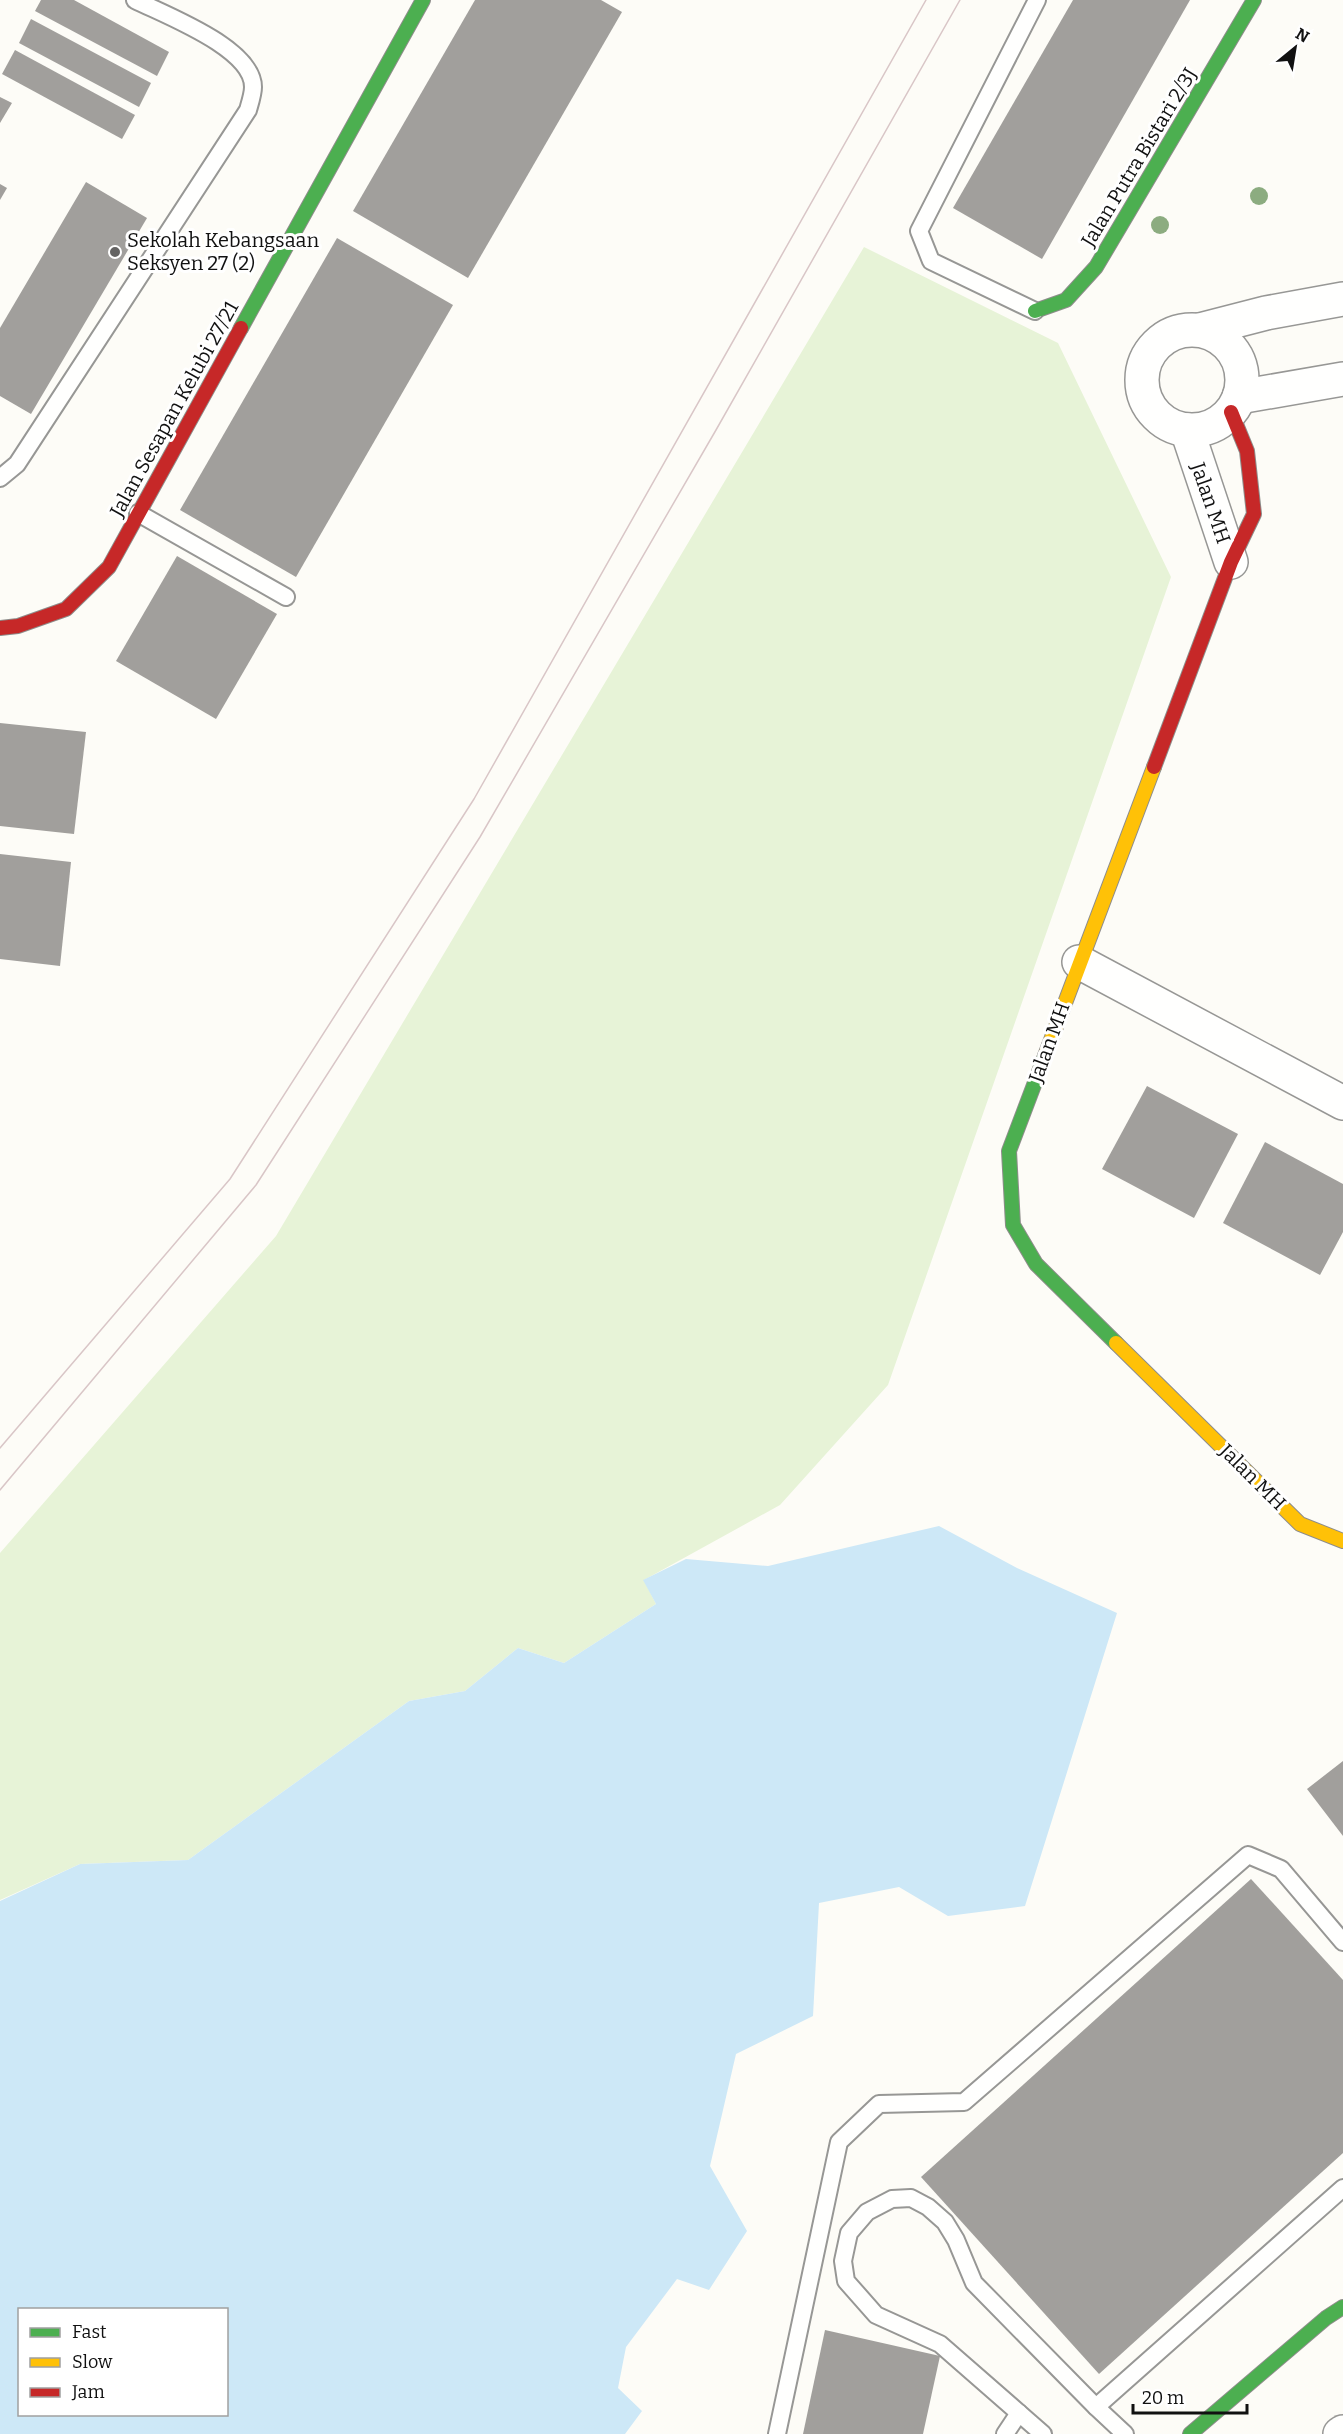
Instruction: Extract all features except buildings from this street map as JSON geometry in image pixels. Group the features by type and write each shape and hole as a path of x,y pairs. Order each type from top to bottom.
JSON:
{"street":[{"name":"Jalan Sesapan Kelubi 27/21","path":"0,628 18,626 66,609 109,567 423,0"},
{"name":"Jalan Putra Bistari 2/3J","path":"1035,311 1066,300 1096,267 1254,0"},
{"path":"1343,299 1266,313 1200,330 1187,329 1164,338 1154,345 1143,367 1141,379 1147,403 1164,422 1187,430 1215,425 1235,405 1343,379"},
{"path":"1200,330 1223,340 1238,360 1242,372 1235,405 1247,451 1254,514 1245,537 1231,562"},
{"name":"Jalan MH","path":"1187,430 1231,562 1009,1151 1012,1225 1036,1264 1300,1524 1343,1541"},
{"path":"1079,962 1343,1103"},
{"path":"1190,2434 1326,2318 1343,2307"}],"lane":[{"path":"0,478 17,464 248,110 254,85 244,64 222,44 135,0"},
{"path":"1035,311 931,261 919,231 1037,0"},
{"path":"138,513 286,597"},
{"path":"777,2434 839,2142 879,2104 964,2102 1248,1856 1281,1869 1343,1942"},
{"path":"1096,2406 1343,2188"},
{"path":"1043,2434 940,2344 876,2315 846,2281 843,2260 849,2233 867,2212 892,2199 911,2198 928,2207 945,2222 956,2240 974,2283 1096,2406 1100,2413 1125,2434"},
{"path":"1005,2434 1019,2413"}],"green space":[{"path":"864,247 1058,343 1171,577 888,1385 780,1505 644,1580 656,1604 564,1663 518,1648 465,1691 409,1701 188,1860 80,1864 0,1900 0,1553 276,1236"}],"water":[{"path":"939,1526 1017,1568 1117,1613 1025,1906 948,1916 899,1887 819,1903 813,2016 736,2054 710,2166 747,2231 709,2290 677,2279 626,2347 618,2388 642,2411 625,2434 0,2434 0,1901 80,1864 188,1860 409,1701 465,1691 518,1648 564,1663 656,1604 643,1580 686,1559 768,1566"}],"tram line":[{"path":"0,1448 230,1179 474,799 926,0"},
{"path":"0,1490 256,1185 480,837 716,430 960,0"}],"traffic: fast":[{"path":"241,328 423,0"},
{"path":"1035,311 1066,300 1096,267 1254,0"},
{"path":"1045,1056 1009,1151 1013,1225 1036,1264 1116,1343"},
{"path":"1190,2434 1326,2318 1343,2307"}],"traffic: slow":[{"path":"1045,1056 1154,767"},
{"path":"1116,1343 1300,1524 1343,1541"}],"traffic: jam":[{"path":"0,628 18,626 66,609 109,567 241,328"},
{"path":"1154,767 1231,562 1254,514 1247,451 1231,412"}],"place":[{"name":"Sekolah Kebangsaan Seksyen 27 (2)","path":"115,252"}]}
